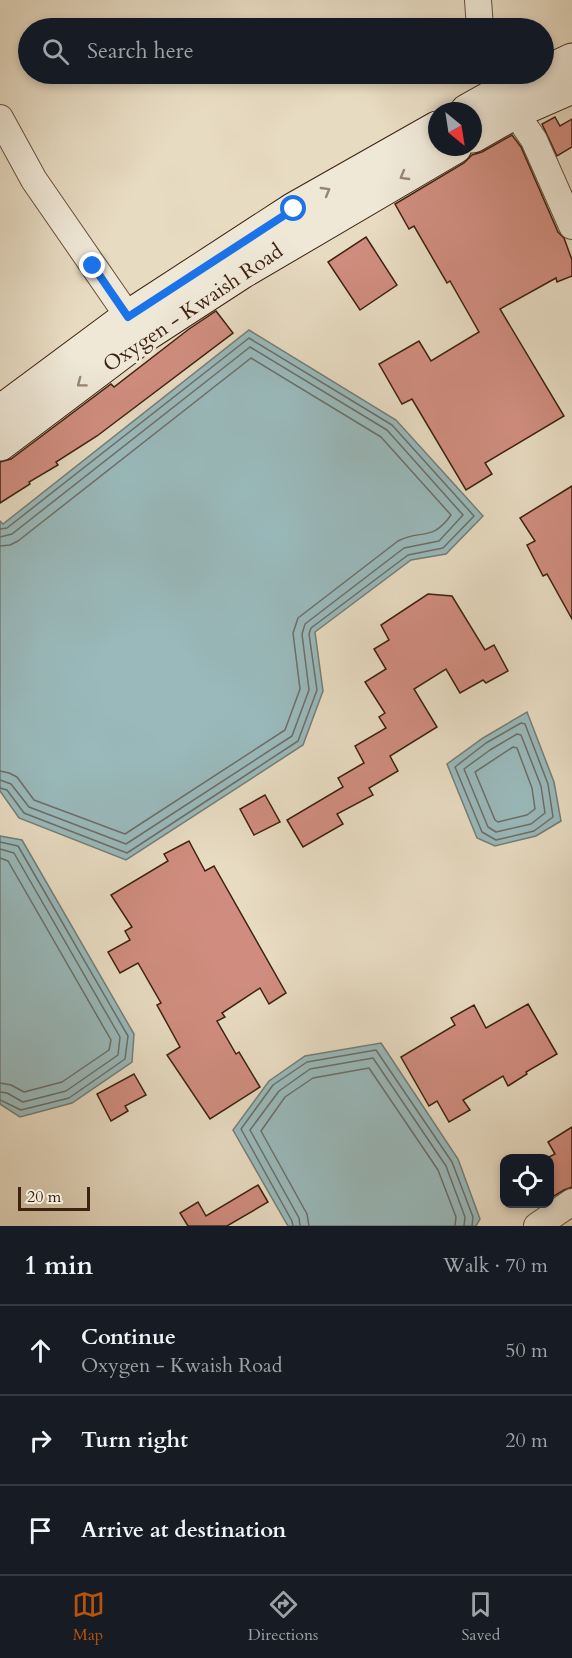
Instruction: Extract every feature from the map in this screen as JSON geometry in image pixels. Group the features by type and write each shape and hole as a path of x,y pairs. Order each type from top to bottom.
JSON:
{"main road":[{"path":"554,68 572,60"},
{"path":"482,103 520,84"},
{"path":"502,93 572,87"},
{"path":"482,123 502,93"},
{"name":"Oxygen - Kwaish Road","path":"0,444 135,327 294,209 428,133"},
{"name":"Oxygen - Kwaish Road","path":"0,412 135,327 242,272 439,156"}],"street":[{"path":"478,0 479,18"},
{"path":"502,93 534,140 572,226"},
{"path":"0,118 34,180 135,327"},
{"path":"537,1226 572,1202"}],"water":[{"path":"249,330 396,420 483,516 446,554 411,560 315,632 323,691 303,745 126,860 19,818 0,791 0,521 3,524"},
{"path":"527,712 554,782 561,821 536,836 495,846 477,838 447,764 483,738"},
{"path":"0,836 22,840 134,1034 132,1062 72,1103 20,1117 0,1104"},
{"path":"381,1043 458,1159 480,1219 476,1226 288,1226 233,1130 269,1081 305,1056"}],"building":[{"path":"555,117 560,126 572,119 572,147 557,156 542,124"},
{"path":"512,135 521,147 558,232 564,238 572,260 572,276 557,282 556,278 500,309 564,416 485,463 492,474 466,490 412,399 402,404 379,364 419,341 431,361 479,332 450,281 447,283 414,226 409,229 395,204 464,163 471,156 482,156 482,152"},
{"path":"366,237 397,285 360,310 328,262"},
{"path":"216,311 233,333 97,436 56,462 58,465 0,503 0,462 11,459 111,384 114,387"},
{"path":"572,486 572,619 547,574 543,576 527,545 535,541 520,518"},
{"path":"428,594 452,596 485,650 494,645 508,671 486,683 483,680 460,693 446,669 414,689 437,727 390,756 398,771 369,788 373,795 337,814 343,824 303,847 287,820 343,787 338,778 364,763 355,746 386,728 379,717 385,713 365,682 386,669 374,649 389,640 381,625"},
{"path":"265,795 280,822 254,835 240,809"},
{"path":"189,841 205,871 214,866 286,993 269,1004 260,988 222,1013 225,1017 217,1021 236,1054 239,1052 260,1087 210,1119 167,1055 180,1047 157,1005 161,1003 138,963 120,973 108,952 130,940 125,931 132,927 111,895 168,861 164,854"},
{"path":"528,1004 557,1054 526,1072 527,1074 508,1086 503,1076 463,1100 470,1110 449,1122 437,1101 429,1106 401,1057 455,1025 451,1018 474,1005 486,1028"},
{"path":"134,1074 146,1095 125,1106 128,1111 111,1121 97,1094"},
{"path":"572,1127 572,1187 554,1196 555,1154 548,1142"},
{"path":"258,1185 268,1202 227,1226 188,1226 180,1213 198,1202 206,1216"}],"route":[{"path":"93,266 128,317 294,209"}]}
